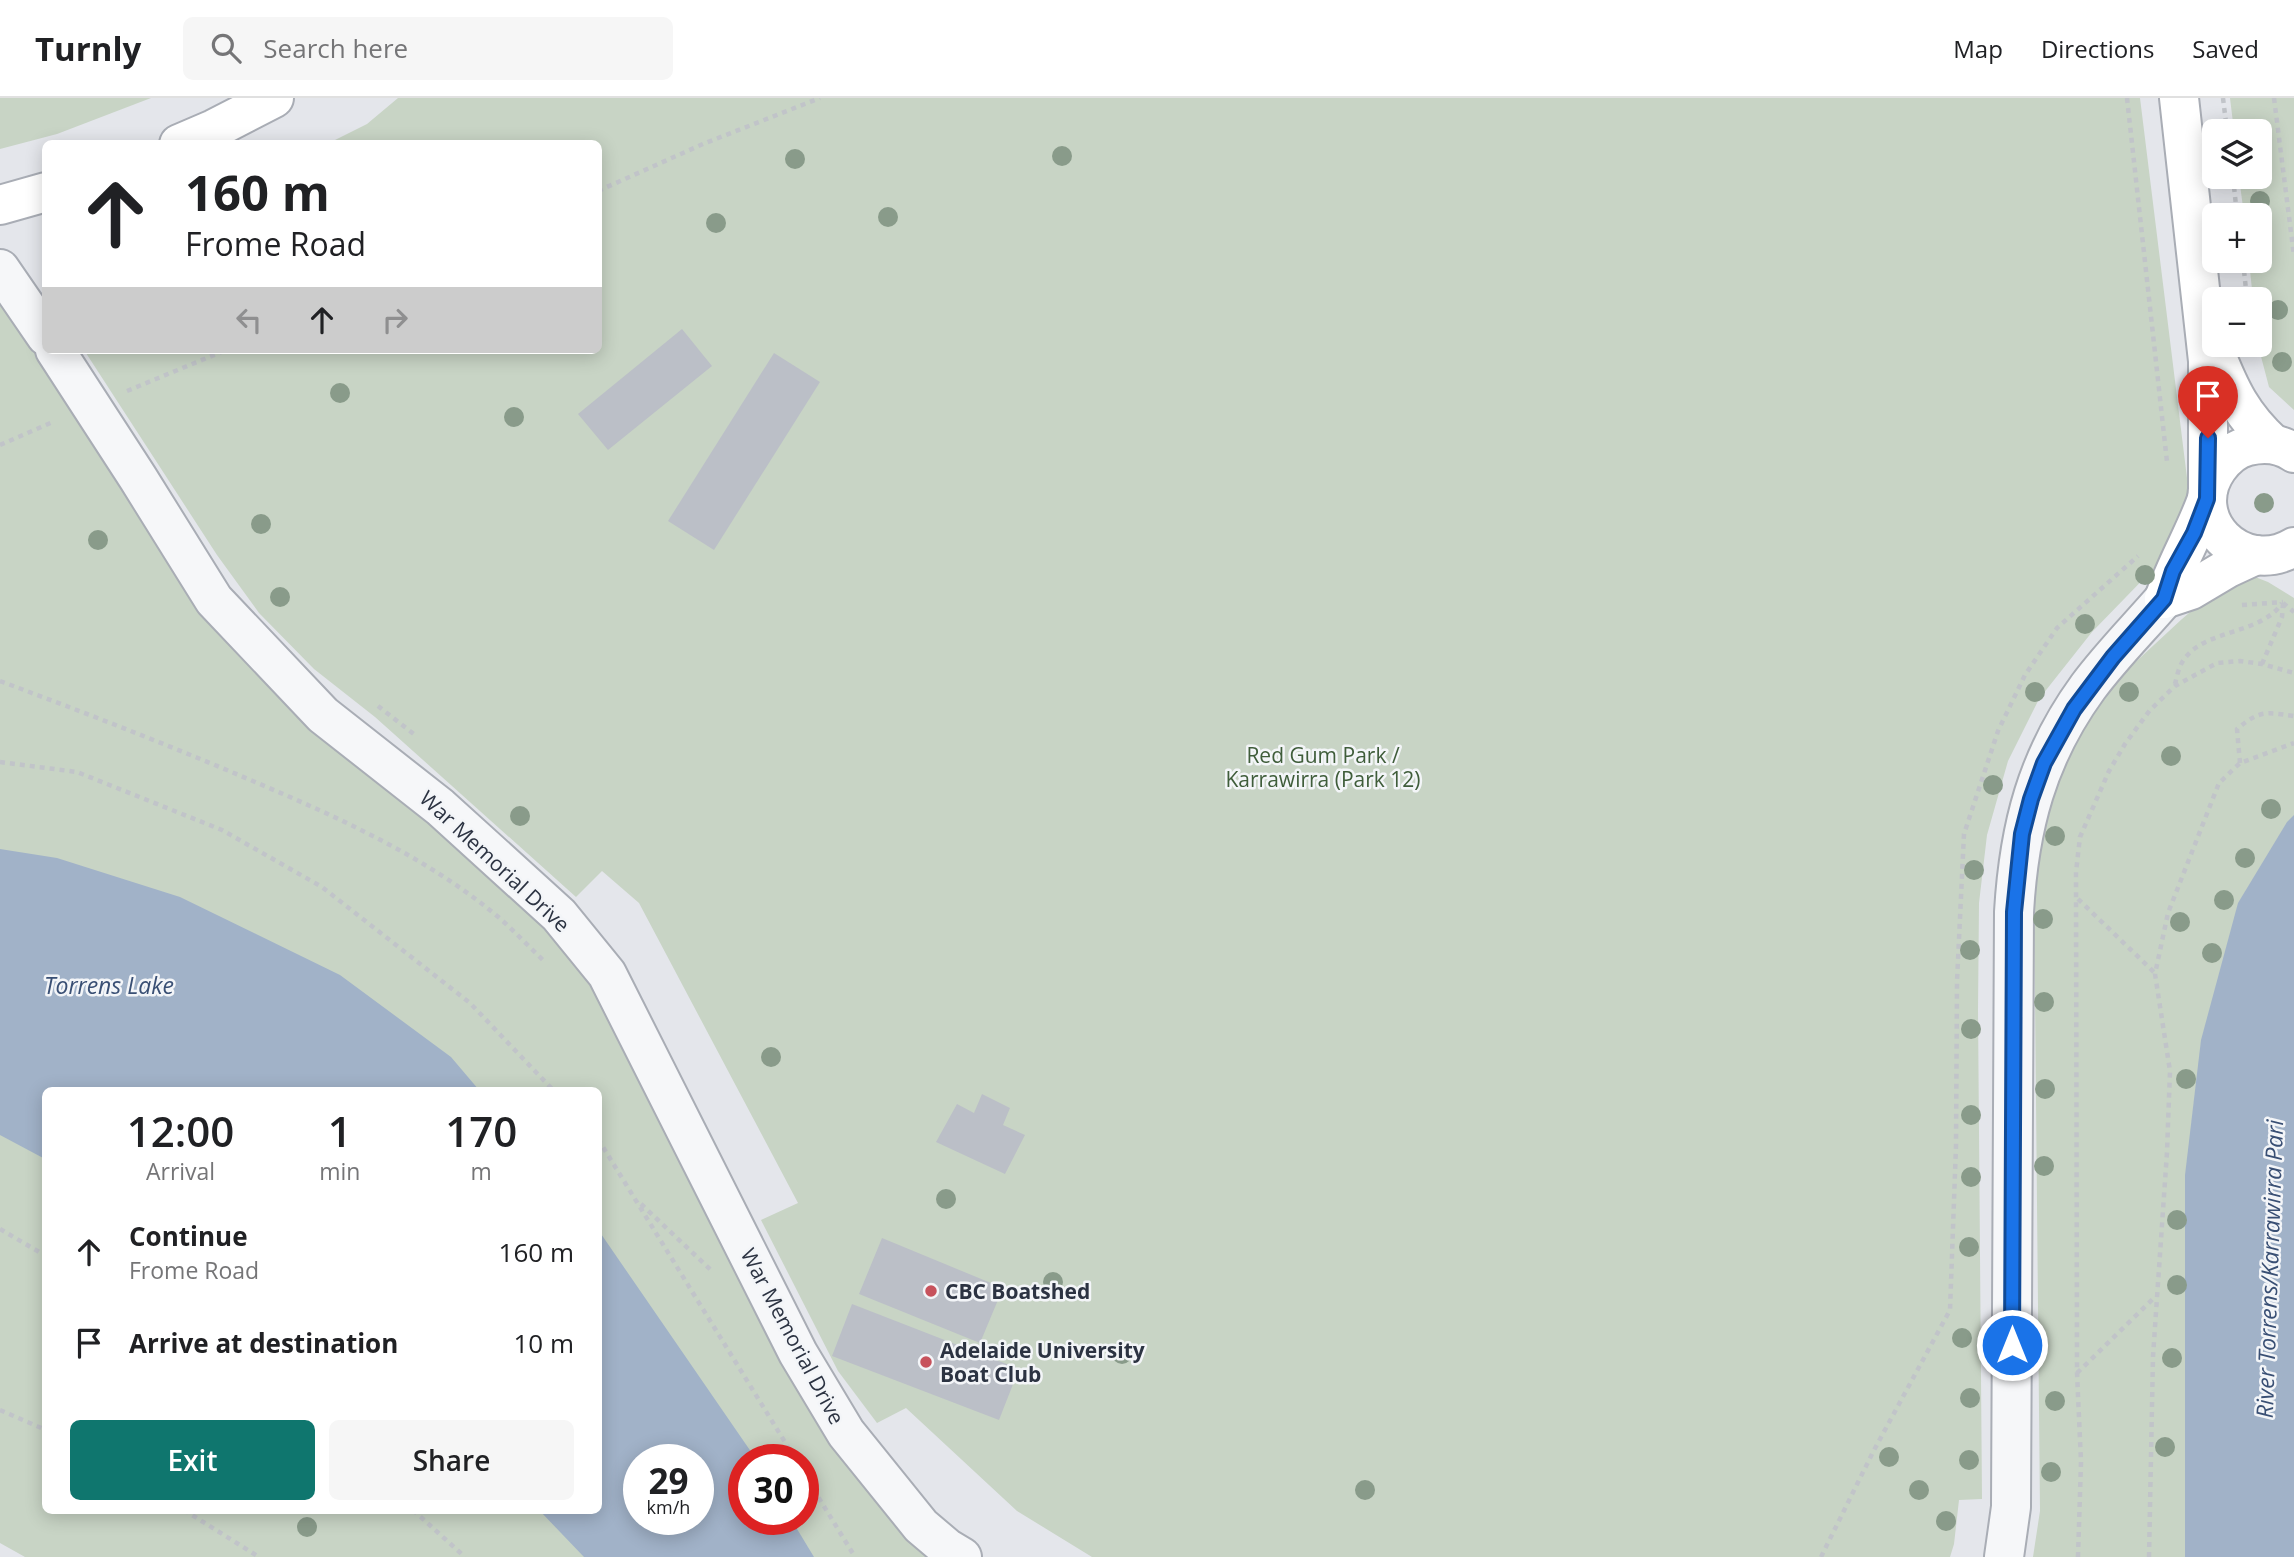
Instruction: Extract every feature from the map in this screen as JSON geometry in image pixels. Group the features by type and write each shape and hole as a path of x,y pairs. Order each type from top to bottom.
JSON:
{"main road":[{"path":"189,140 214,130 274,98"},
{"path":"2179,98 2202,298"},
{"path":"0,205 42,192"},
{"path":"2207,357 2207,494 2211,522 2234,548 2270,553"},
{"path":"2217,357 2240,408 2256,428 2285,446"},
{"path":"2164,599 2173,571 2194,533 2215,472 2229,455 2243,447 2285,446"},
{"path":"2270,553 2288,590"},
{"path":"2164,599 2191,590 2228,568 2270,553"}],"street":[{"path":"0,269 42,330"},
{"name":"War Memorial Drive","path":"58,354 214,600 323,715 440,807 559,915 607,974 798,1353 846,1433 921,1526 962,1557"},
{"path":"2004,1557 2011,1507 2014,912 2022,834 2044,763 2069,717 2088,687 2164,599"}],"path":[{"path":"602,189 820,98"},
{"path":"2127,98 2167,460"},
{"path":"2223,98 2226,119"},
{"path":"2274,98 2294,256"},
{"path":"122,393 216,354"},
{"path":"0,445 62,418"},
{"path":"1821,1557 1872,1452 1950,1310 1956,1146 1957,981 1964,834 1998,731 2025,675 2057,628 2115,578 2122,584"},
{"path":"2288,590 2294,612"},
{"path":"2262,664 2282,617 2288,590"},
{"path":"2175,686 2185,657 2205,643 2266,618 2277,610 2288,590"},
{"path":"2078,1557 2081,1462 2077,1373 2077,898 2080,837 2109,771 2125,744 2150,710 2175,686 2217,663 2240,661 2294,673"},
{"path":"0,681 134,731 324,811 393,846 492,911 545,963"},
{"path":"2240,764 2237,729 2255,714 2294,716"},
{"path":"2149,1557 2155,1296 2167,1152 2170,1070 2155,974 2168,913 2219,783 2240,764 2294,743"},
{"path":"0,762 77,772 222,830 322,887 470,1003 550,1087"},
{"path":"2077,898 2155,974"},
{"path":"602,1145 786,1444"},
{"path":"635,1198 722,1281"},
{"path":"0,1229 42,1254"},
{"path":"2077,1373 2155,1296"},
{"path":"0,1410 42,1428"},
{"path":"819,1498 856,1557"},
{"path":"190,1514 259,1557"},
{"path":"417,1514 465,1557"}],"green space":[{"path":"0,98 151,98 57,134 0,149"},
{"name":"Red Gum Park / Karrawirra (Park 12)","path":"398,98 2140,98 2189,494 2184,524 2159,563 2092,632 2039,699 2008,761 1987,835 1979,903 1978,1010 1982,1499 1959,1500 1950,1557 1092,1557 1017,1511 906,1408 877,1423 838,1371 761,1220 798,1203 639,903 602,871 576,897 375,717 314,669 259,613 217,555 87,354 602,354 602,140 335,140 367,124"},
{"path":"2230,98 2294,98 2294,410 2269,387 2261,357 2272,357 2272,287 2252,287 2250,273 2272,273 2272,203 2242,203 2241,189 2272,189 2272,119 2233,119"},
{"path":"0,290 184,577 546,924 586,974 792,1372 847,1466 883,1506 942,1557 25,1557 0,1543"},
{"path":"2250,575 2268,582 2294,598 2294,1557 2033,1557 2040,1511 2034,895 2039,848 2057,779 2089,717 2128,669 2182,619 2231,577"}],"water":[{"name":"River Torrens/Karrawirra Pari","path":"2294,815 2294,1557 2185,1557 2185,1175 2201,1040 2238,903 2287,822"},
{"name":"Torrens Lake","path":"0,849 57,858 180,897 340,975 451,1057 476,1087 42,1087 42,1157 0,1135"},
{"path":"602,1235 746,1444 728,1444 728,1535 801,1535 814,1557 584,1557 543,1514 602,1514"}],"building":[{"path":"682,329 712,366 608,450 578,414"},
{"path":"774,353 820,382 714,550 668,521"},
{"path":"982,1094 1010,1108 1003,1125 1025,1135 1005,1174 936,1142 957,1104 974,1113"},
{"name":"CBC Boatshed","path":"882,1238 1003,1288 980,1343 859,1294"},
{"name":"Adelaide University Boat Club","path":"852,1304 1019,1369 999,1420 832,1356"}],"place":[{"name":"CBC Boatshed","path":"931,1291"},
{"name":"Adelaide University Boat Club","path":"926,1362"}],"route":[{"path":"2012,1345 2014,912 2022,834 2044,763 2059,733 2088,687 2164,599 2173,571 2194,533 2207,499 2208,438"}]}
